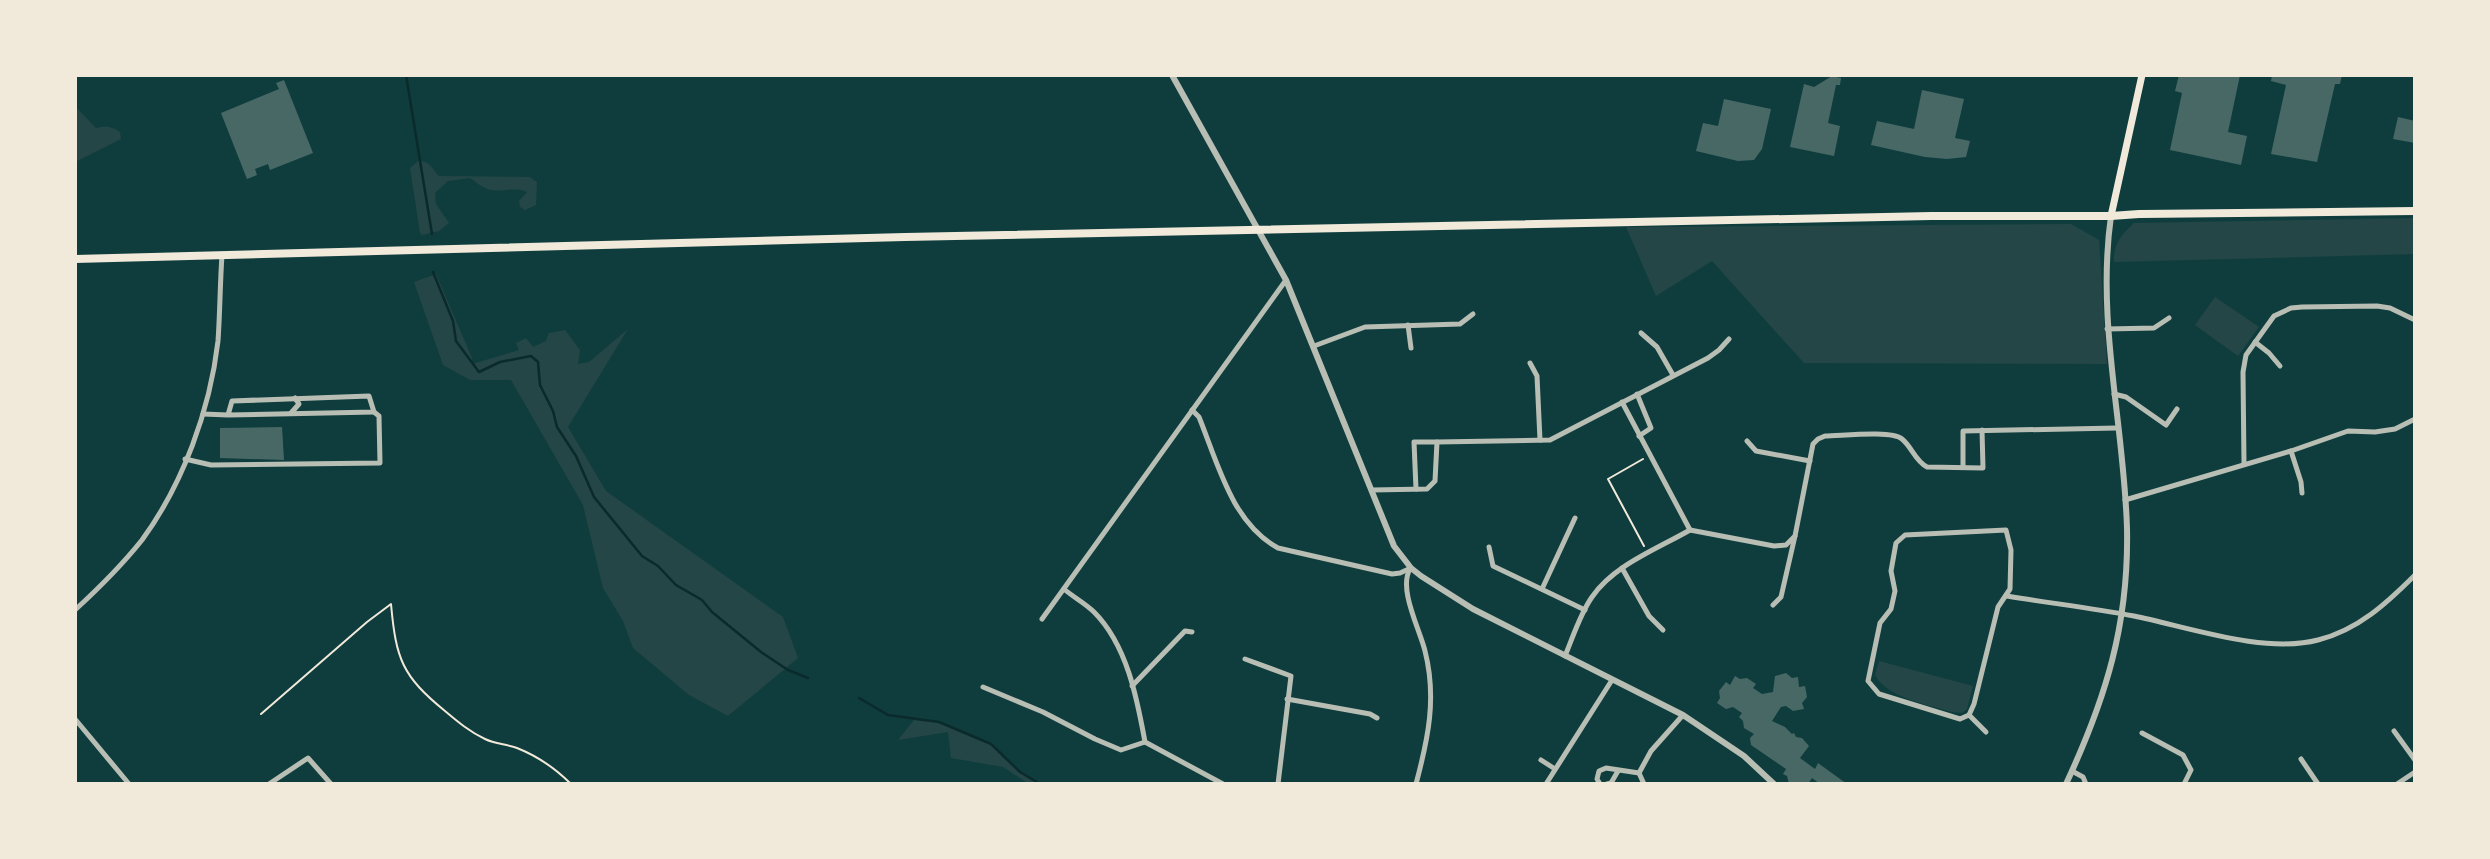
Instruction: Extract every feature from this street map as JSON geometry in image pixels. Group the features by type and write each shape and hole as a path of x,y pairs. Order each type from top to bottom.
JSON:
{"main road":[{"path":"2110,216 2142,75"},
{"path":"75,260 905,237 1931,216 2415,211"}],"street":[{"path":"1172,75 1286,280 1394,546 1411,568 1492,620 1683,715 1744,756 1774,784"},
{"path":"2066,784 2107,686 2123,614 2127,547 2125,500 2108,330 2106,248 2110,216"},
{"path":"75,610 101,587 141,540 162,508 186,459 203,414 217,344 222,255"},
{"path":"1042,619 1286,280"},
{"path":"2244,464 2243,372 2246,355 2274,316 2291,308 2377,306 2390,308 2415,320"},
{"path":"1314,346 1365,327 1460,324 1473,314"},
{"path":"2108,330 2154,328 2169,318"},
{"path":"1408,325 1410,348"},
{"path":"1642,333 1657,347 1673,375"},
{"path":"1416,489 1414,442 1550,440 1719,350 1729,339"},
{"path":"2255,342 2280,366"},
{"path":"1530,363 1537,376 1540,440"},
{"path":"1637,394 1651,428 1639,436"},
{"path":"2114,394 2126,397 2166,425 2177,409"},
{"path":"228,415 232,401 369,396 374,412"},
{"path":"291,413 299,404 295,398"},
{"path":"1622,402 1690,530"},
{"path":"1192,410 1199,417 1241,516 1268,543 1278,548 1392,574 1411,568"},
{"path":"186,459 211,465 380,463 379,415 374,412 203,414"},
{"path":"2125,500 2291,451 2348,431 2375,432 2395,429 2415,419"},
{"path":"1963,467 1963,431 2117,428"},
{"path":"1773,605 1781,597 1813,444 1818,439 1825,436 1894,435 1905,442 1919,463 1927,467 1983,468 1982,430"},
{"path":"1747,441 1756,451 1810,461"},
{"path":"1372,490 1427,489 1435,481 1437,442"},
{"path":"2291,451 2302,493"},
{"path":"1542,589 1575,518"},
{"path":"1565,656 1592,596 1622,568 1690,530 1774,546 1786,545 1795,536"},
{"path":"2006,530 2011,550 2010,589 2007,596 1998,607 1969,715 1960,719 1879,694 1868,681 1880,623 1891,609 1895,591 1891,571 1896,543 1905,535 2006,530"},
{"path":"1489,547 1493,566 1585,610"},
{"path":"1411,568 1406,577 1406,592 1425,652 1432,694 1429,731 1416,784"},
{"path":"1622,568 1649,616 1663,630"},
{"path":"2007,596 2123,614 2263,643 2296,644 2319,640 2345,630 2376,611 2415,575"},
{"path":"1063,589 1095,612 1120,649 1145,742"},
{"path":"1132,686 1185,631 1192,632"},
{"path":"1245,659 1291,676 1278,784"},
{"path":"1546,784 1612,680"},
{"path":"983,687 1043,712 1121,750 1145,742 1223,784"},
{"path":"1287,699 1370,714 1377,719"},
{"path":"1639,774 1651,751 1683,715"},
{"path":"1969,715 1986,732"},
{"path":"75,719 129,784"},
{"path":"2394,731 2415,760"},
{"path":"2141,733 2183,755 2191,770 2184,784"},
{"path":"270,784 308,758 331,784"},
{"path":"1541,760 1555,769"},
{"path":"2301,760 2318,784"},
{"path":"1600,784 1597,779 1599,771 1606,768 1639,774"},
{"path":"1607,784 1611,783 1618,771"},
{"path":"2072,771 2082,777 2086,784"},
{"path":"2397,784 2415,772"},
{"path":"1639,774 1644,784"}],"path":[{"path":"1648,553 1608,479 1650,455"},
{"path":"261,714 391,604 394,641 405,669 420,691 464,727 487,740 516,748 541,760 571,784"}],"shaded area":[{"path":"75,106 96,128 114,129 120,132 121,139 75,162"},
{"path":"418,161 428,163 439,176 530,177 537,182 536,205 525,210 520,207 519,201 527,192 522,190 490,190 470,178 448,181 435,193 436,204 449,223 439,231 422,235 410,168"},
{"path":"2415,218 2415,254 2114,262 2119,240 2134,223"},
{"path":"2071,224 2099,240 2107,364 1804,363 1712,261 1656,296 1626,227"},
{"path":"436,274 472,358 472,364 519,350 516,343 526,338 533,347 546,341 549,333 565,330 580,350 578,364 589,362 628,329 568,427 606,491 783,617 798,658 728,716 689,695 633,648 623,621 603,588 583,505 511,380 470,380 443,365 414,282"},
{"path":"2215,297 2259,327 2238,356 2195,325"},
{"path":"1879,661 1973,686 1967,709 1962,713 1952,712 1889,690 1875,675"},
{"path":"914,720 939,722 991,744 1020,772 1040,784 1029,784 1003,767 951,758 948,732 898,740"}],"building":[{"path":"2179,75 2240,75 2228,132 2247,136 2241,165 2170,150 2182,93 2175,91"},
{"path":"2272,75 2342,75 2340,84 2335,84 2317,162 2271,154 2286,85 2271,81"},
{"path":"1832,76 1841,78 1840,85 1836,85 1828,123 1840,126 1834,156 1790,147 1804,84 1814,87"},
{"path":"284,80 313,153 270,170 268,164 255,169 257,175 247,179 221,113 279,89 276,83"},
{"path":"1922,90 1964,99 1955,138 1970,141 1966,157 1925,157 1871,145 1877,121 1914,129"},
{"path":"1724,99 1771,109 1762,149 1754,160 1738,161 1696,151 1703,123 1718,126"},
{"path":"2398,117 2415,121 2415,143 2393,139"},
{"path":"282,427 284,460 220,458 220,428"},
{"path":"1786,673 1792,678 1798,677 1799,687 1805,686 1807,697 1802,703 1804,709 1793,711 1786,706 1781,707 1772,721 1802,738 1809,746 1800,758 1815,769 1818,763 1847,784 1820,784 1812,778 1808,784 1789,784 1787,776 1783,774 1786,769 1751,745 1750,738 1754,734 1744,728 1739,717 1742,713 1733,707 1726,709 1717,703 1720,698 1719,691 1726,682 1730,685 1735,676 1740,679 1747,678 1756,684 1753,688 1762,694 1773,692 1775,676"}],"waterway":[{"path":"406,75 432,234"},
{"path":"433,272 453,321 456,341 479,372 500,362 531,356 538,362 540,385 553,411 557,427 576,456 594,497 642,556 658,566 676,585 702,600 712,612 761,652 788,670 808,678"},
{"path":"859,698 888,715 939,722 991,744 1020,772 1040,784"}]}
